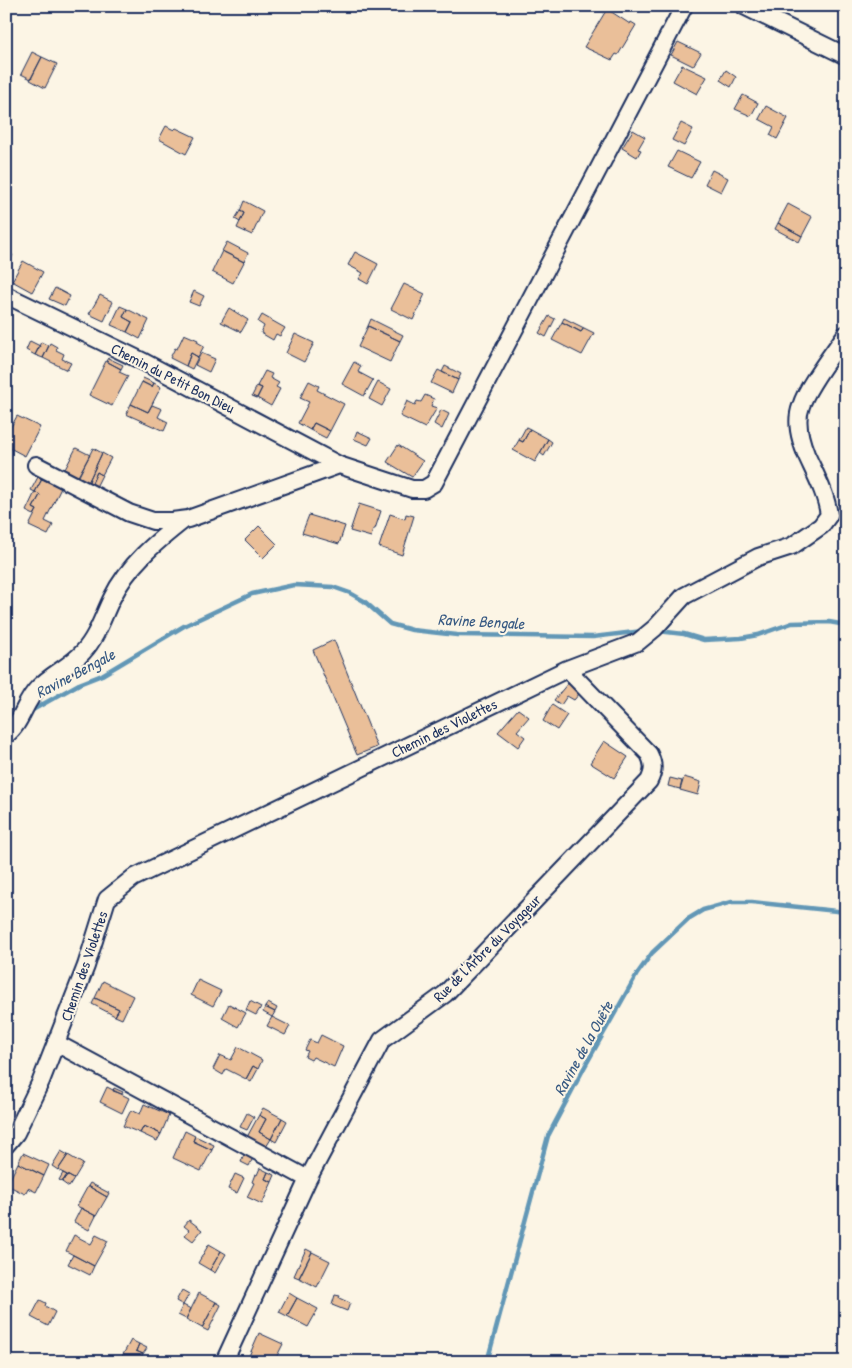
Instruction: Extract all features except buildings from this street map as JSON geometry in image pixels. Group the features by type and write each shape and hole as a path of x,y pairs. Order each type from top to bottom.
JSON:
{"street":[{"name":"Chemin du Petit Bon Dieu","path":"6,295 144,362 339,465 412,489 424,489 434,483 684,6"},
{"path":"744,6 846,56"},
{"name":"Chemin des Violettes","path":"6,1145 16,1133 42,1081 86,966 107,899 133,878 567,669 638,642 684,596 758,557 792,546 821,526 829,515 827,502 802,446 799,432 800,406 807,392 846,334"},
{"path":"36,465 129,513 153,521 184,520 339,465"},
{"path":"7,735 16,727 23,709 38,688 83,652 101,624 126,572 150,548 184,520"},
{"name":"Rue de l'Arbre du Voyageur","path":"224,1362 308,1179 382,1040 445,994 649,780 652,774 654,767 649,754 567,669"},
{"path":"56,1043 308,1179"}],"waterway":[{"name":"Ravine Bengale","path":"29,712 79,684 102,675 184,626 252,594 294,585 333,587 350,593 364,601 390,624 412,630 457,635 593,637 643,631"},
{"name":"Ravine Bengale","path":"658,631 684,634 704,640 758,635 792,623 829,622 846,625"},
{"name":"Ravine de la Ouête","path":"487,1362 548,1136 637,974 652,953 688,919 703,910 732,902 752,902 846,912"}]}
